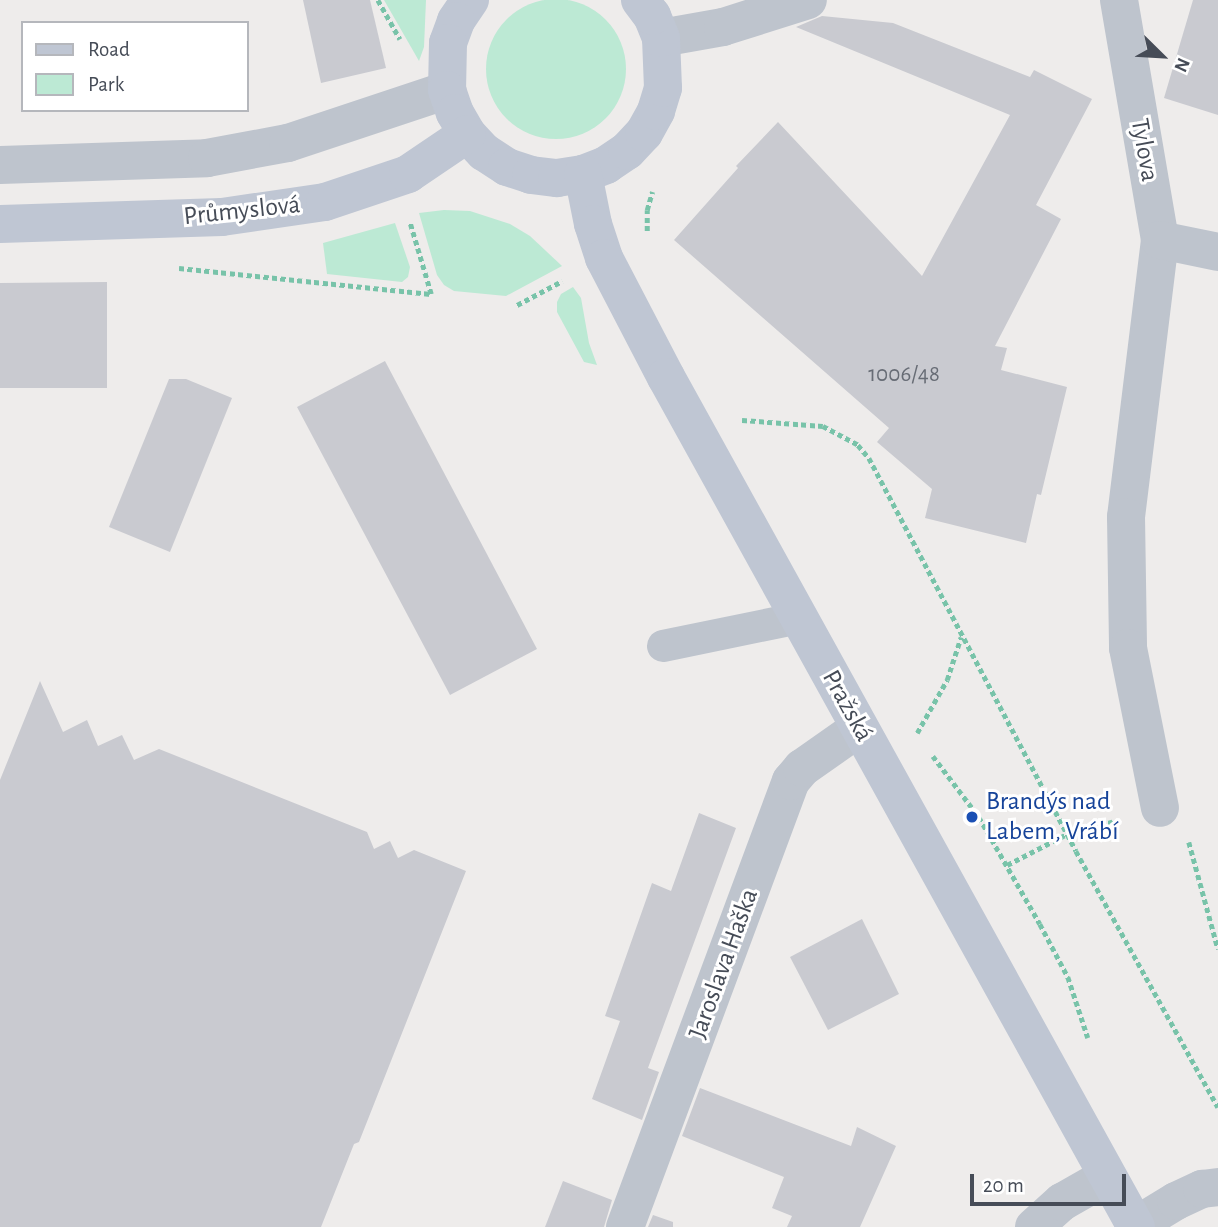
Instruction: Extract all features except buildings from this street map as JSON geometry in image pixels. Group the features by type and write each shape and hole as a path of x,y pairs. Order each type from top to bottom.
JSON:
{"main road":[{"path":"470,0 456,21 448,43 447,90 467,134 484,152 519,171 557,178 583,174 606,165 627,151 643,133 656,111 663,88 661,38 652,16 640,0"},
{"name":"Průmyslová","path":"0,224 222,217 325,202 408,174 467,134"},
{"name":"Pražská","path":"583,174 593,224 604,258 859,728 1135,1226"}],"street":[{"path":"661,38 723,27 808,0"},
{"name":"Tylova","path":"1119,0 1160,240 1126,517 1128,648 1160,808"},
{"path":"0,165 207,158 289,143 447,90"},
{"path":"1160,240 1218,252"},
{"name":"Jaroslava Haška","path":"625,1227 791,781 802,768 859,728"},
{"path":"1034,1227 1062,1202 1107,1177"},
{"path":"1135,1226 1176,1201 1202,1189 1218,1187"}],"lane":[{"path":"663,646 799,618"}],"path":[{"path":"648,237 647,210 655,181"},
{"path":"178,268 431,294 408,218"},
{"path":"517,304 563,280"},
{"path":"731,420 823,426 858,445 869,458 1067,834 1218,1107"},
{"path":"916,734 947,680 962,636"},
{"path":"911,729 924,745"},
{"path":"932,755 979,817 1068,977 1091,1048"},
{"path":"1007,865 1067,834 1160,808 1186,831 1218,949"}],"green space":[{"path":"556,-1 583,4 606,19 621,42 626,69 621,96 606,119 583,134 556,139 529,134 506,119 491,96 486,69 491,42 506,19 529,4"},
{"path":"384,0 426,0 424,47 419,61"},
{"path":"470,211 510,224 530,236 562,266 506,296 454,291 444,285 437,275 419,213"},
{"path":"395,223 410,267 408,277 402,282 327,274 323,243"},
{"path":"573,287 581,298 589,343 597,365 584,362 557,312 557,302 561,294"}],"place":[{"name":"Brandýs nad Labem, Vrábí","path":"972,817"}]}
